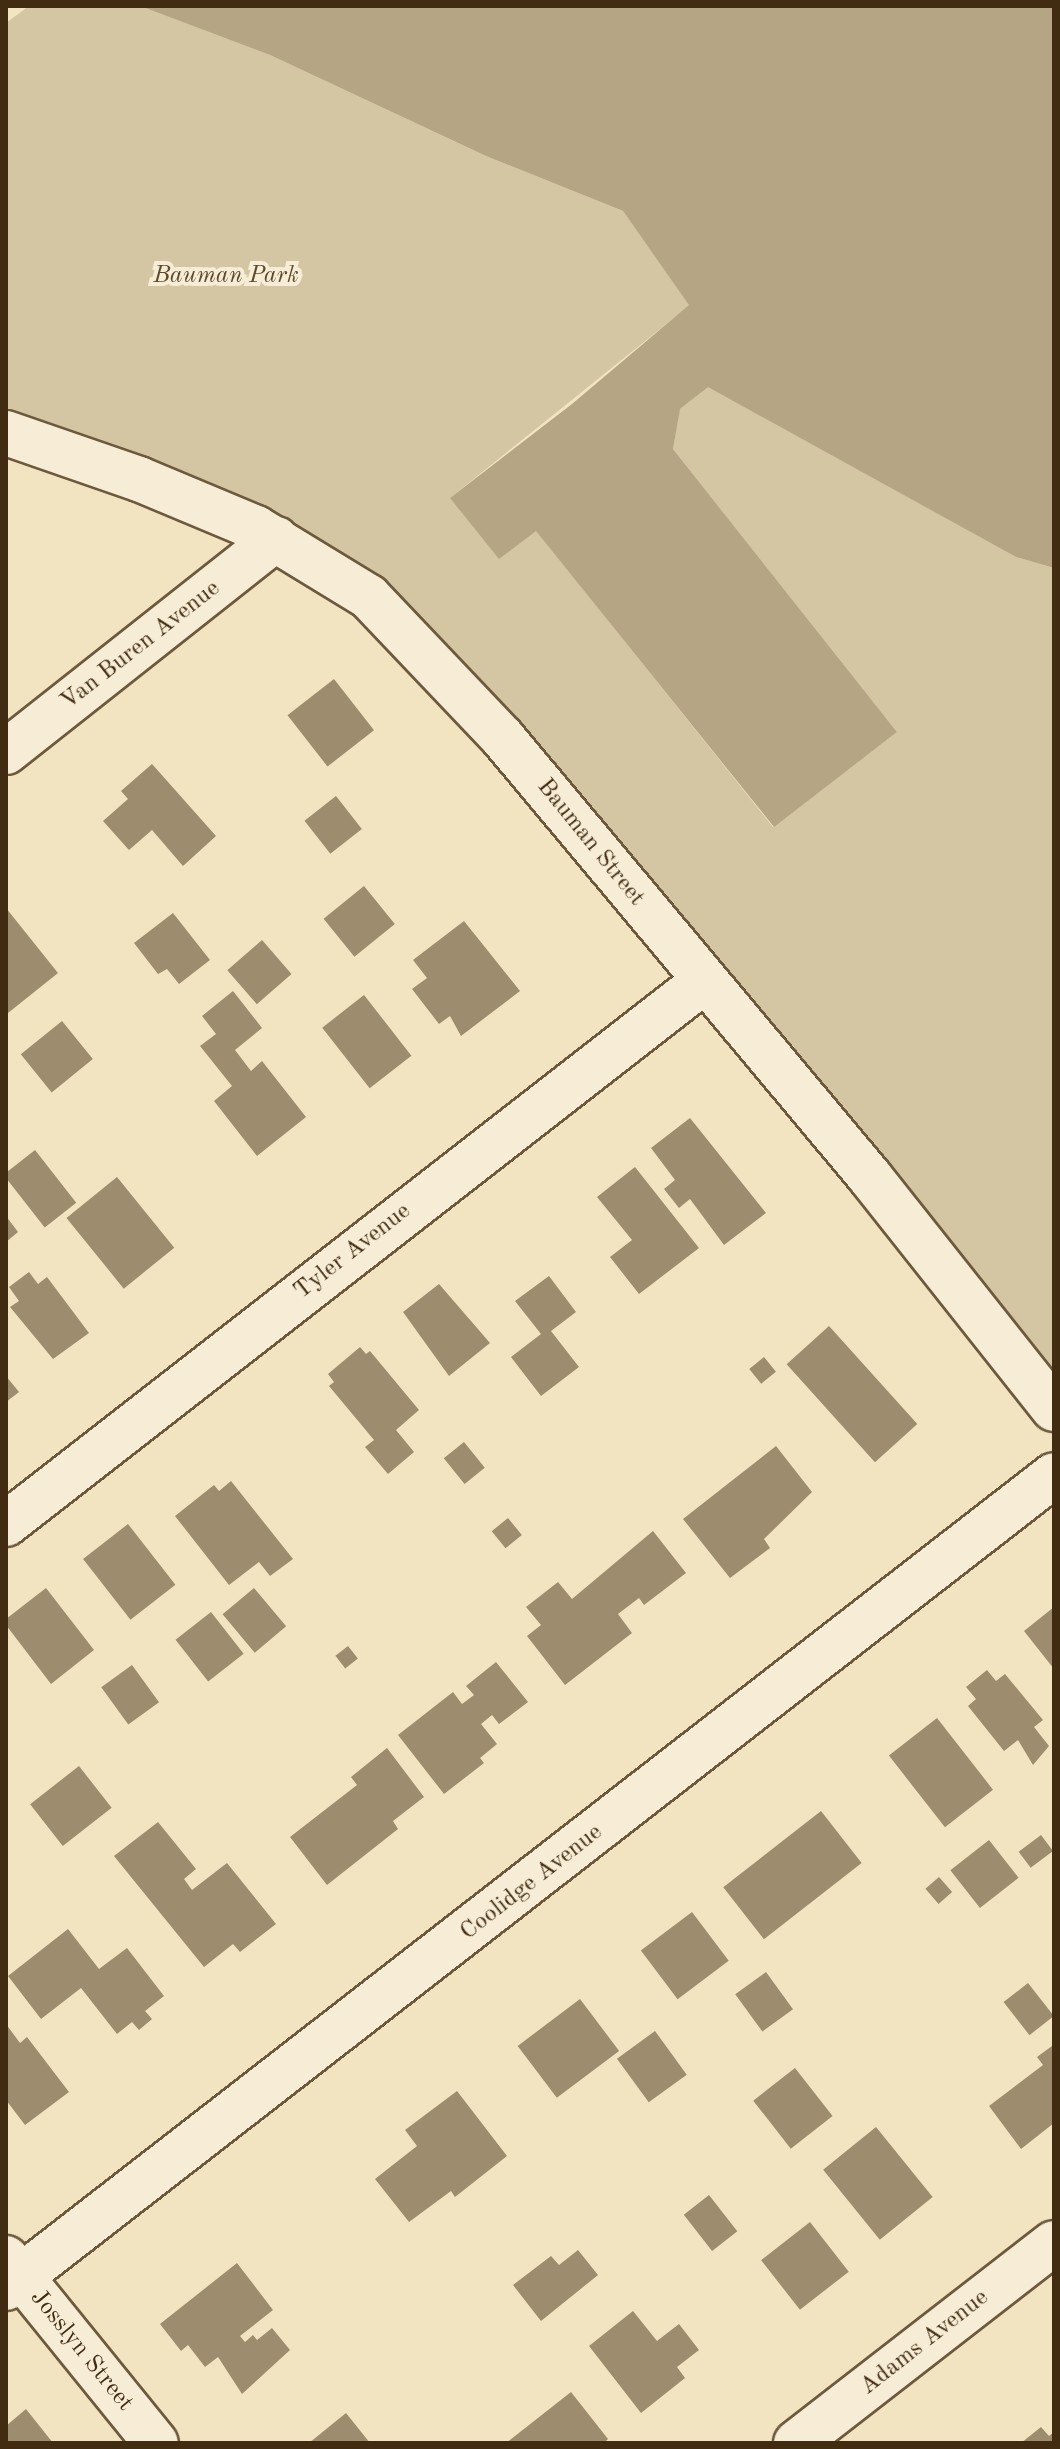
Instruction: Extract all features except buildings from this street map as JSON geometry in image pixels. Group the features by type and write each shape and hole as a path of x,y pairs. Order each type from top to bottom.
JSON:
{"street":[{"name":"Bauman Street","path":"6,433 139,479 276,539 369,597 434,660 870,1177 1054,1409"},
{"name":"Van Buren Avenue","path":"6,752 276,539"},
{"name":"Tyler Avenue","path":"6,1524 703,982"},
{"name":"Coolidge Avenue","path":"11,2274 1054,1475"},
{"name":"Adams Avenue","path":"796,2443 1054,2243"},
{"name":"Josslyn Street","path":"11,2274 156,2443"}],"green space":[{"name":"Bauman Park","path":"29,6 140,6 270,55 486,156 623,211 690,305 450,498 536,530 773,827 897,732 673,449 679,410 708,386 1016,557 1054,568 1054,1409 369,597 6,433 6,23"}],"shaded area":[{"path":"140,6 1054,6 1054,568 1016,557 708,387 680,409 673,449 897,732 774,827 536,531 499,559 450,498 572,404 689,305 623,211 486,156 270,55"}]}
